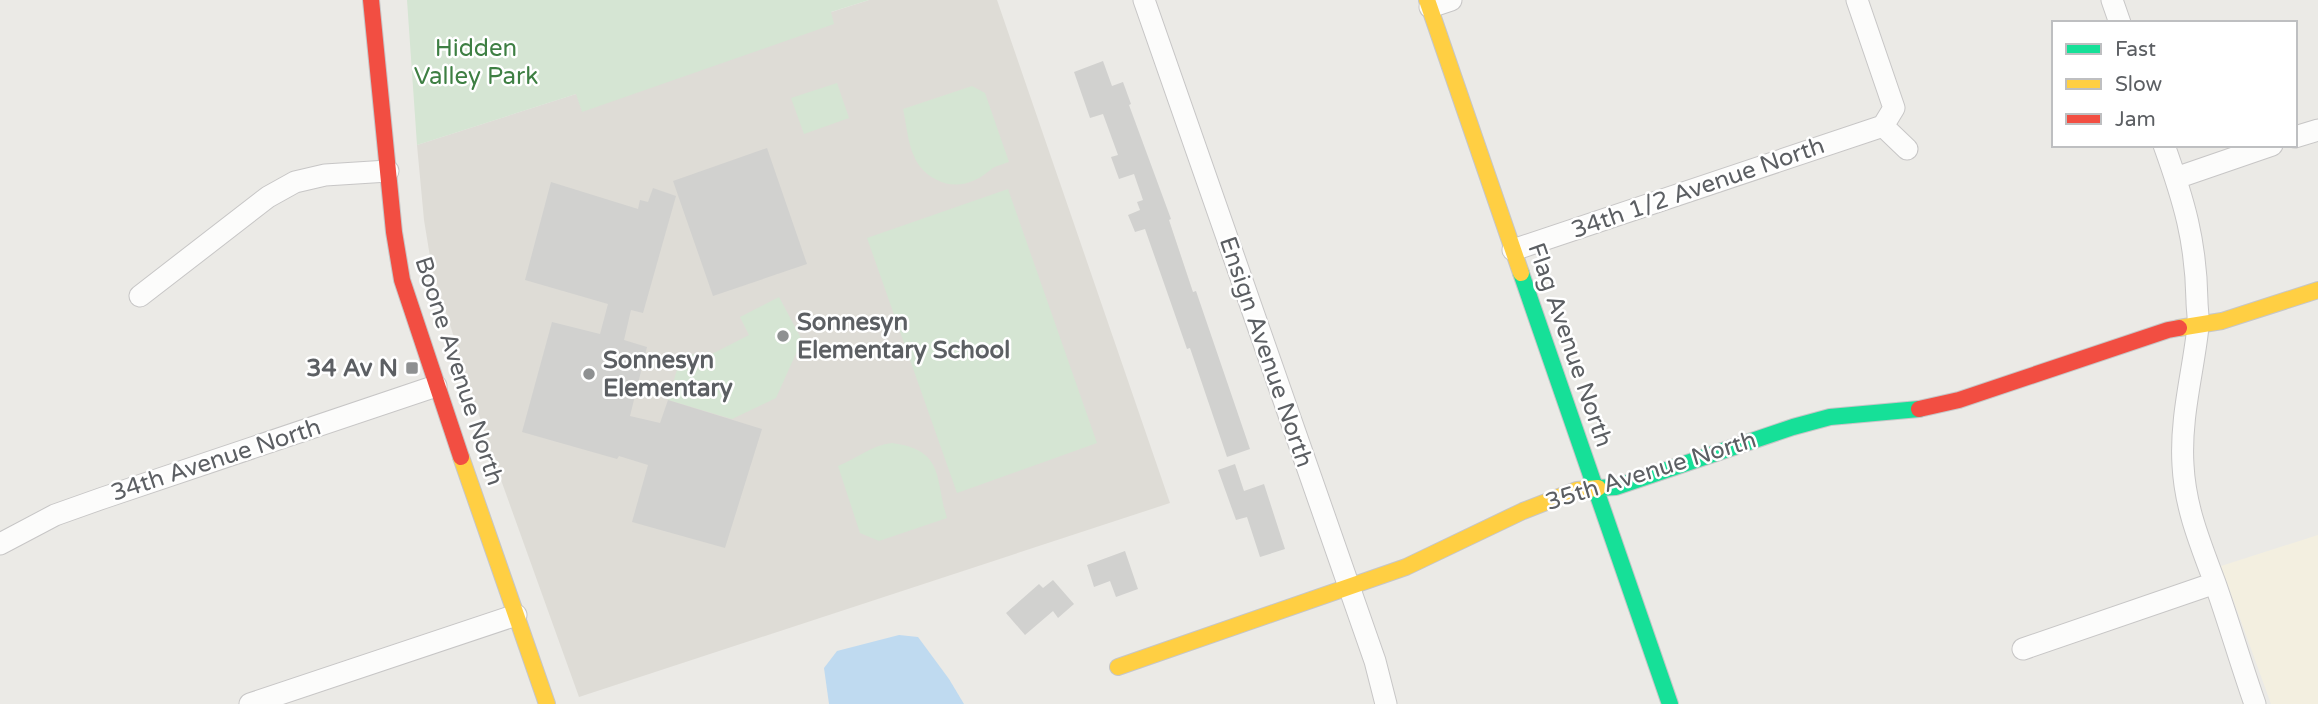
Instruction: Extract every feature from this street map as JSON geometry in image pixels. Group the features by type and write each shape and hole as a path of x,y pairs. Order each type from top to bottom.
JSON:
{"street":[{"name":"Boone Avenue North","path":"371,0 394,232 402,280 436,387 547,704"},
{"name":"Ensign Avenue North","path":"1144,0 1375,662 1386,704"},
{"path":"1428,4 1451,0"},
{"path":"1857,0 1894,108 1883,126 1907,149"},
{"path":"2112,0 2119,21"},
{"name":"Flag Avenue North","path":"1428,4 1670,704"},
{"name":"34th 1/2 Avenue North","path":"1513,250 1883,126"},
{"path":"2297,136 2318,130"},
{"path":"2165,147 2192,237 2197,273 2199,325 2188,391 2183,464 2187,501 2195,534 2215,583 2255,704"},
{"path":"2176,177 2266,147"},
{"path":"140,296 268,197 295,182 325,175 388,171"},
{"name":"35th Avenue North","path":"1118,667 1406,567 1524,511 1577,490 1616,487 1830,417 1922,409 1959,400 2168,330 2222,321 2318,290"},
{"name":"34th Avenue North","path":"0,544 55,515 436,387"},
{"path":"2023,649 2215,583"},
{"path":"262,702 516,615"}],"shaded area":[{"name":"Sonnesyn Elementary School","path":"869,0 997,0 1170,503 579,697 492,455 432,269 417,145"},
{"path":"2318,535 2318,704 2271,704 2221,566"}],"green space":[{"name":"Hidden Valley Park","path":"407,0 869,0 831,12 834,24 582,112 576,94 417,145"},
{"path":"837,83 849,118 804,134 791,98"},
{"path":"972,86 985,93 1009,162 970,182 946,183 927,174 915,159 903,109"},
{"path":"1008,189 1097,443 957,493 867,238"},
{"path":"779,297 802,340 776,398 732,419 668,400 682,353 708,356 749,335 740,317"},
{"path":"892,443 921,452 930,460 935,468 947,518 879,541 860,533 838,466 871,449"}],"water":[{"path":"899,635 918,637 964,704 829,704 824,668 837,651"}],"building":[{"path":"1103,61 1112,86 1123,82 1171,219 1169,220 1193,292 1196,291 1250,449 1227,457 1145,229 1135,232 1128,215 1140,210 1137,202 1143,200 1134,174 1119,179 1111,157 1118,155 1103,114 1090,118 1074,72"},
{"path":"767,148 807,264 713,296 673,181"},
{"name":"Sonnesyn Elementary","path":"551,182 638,209 640,200 648,202 653,188 676,196 643,313 631,310 624,340 647,347 630,416 660,423 668,400 762,429 725,548 632,522 648,465 522,432 552,322 600,334 608,304 525,280"},
{"path":"1235,464 1244,491 1264,484 1285,549 1260,557 1247,517 1236,520 1218,470"},
{"path":"1125,551 1138,589 1116,597 1110,581 1094,587 1087,565"},
{"path":"1053,580 1074,604 1058,618 1053,611 1025,635 1006,613 1039,584 1043,588"}],"traffic: fast":[{"path":"1521,273 1670,704"},
{"path":"1598,488 1616,487 1830,417 1919,409"}],"traffic: slow":[{"path":"1427,0 1521,273"},
{"path":"2179,328 2222,321 2318,290"},
{"path":"461,457 547,704"},
{"path":"1118,667 1406,567 1523,511 1577,490 1598,488"}],"traffic: jam":[{"path":"371,0 394,232 402,280 461,457"},
{"path":"1919,409 1959,400 2179,328"}],"place":[{"name":"Sonnesyn Elementary School","path":"783,336"},
{"name":"34 Av N","path":"412,368"},
{"name":"Sonnesyn Elementary","path":"589,374"}]}
